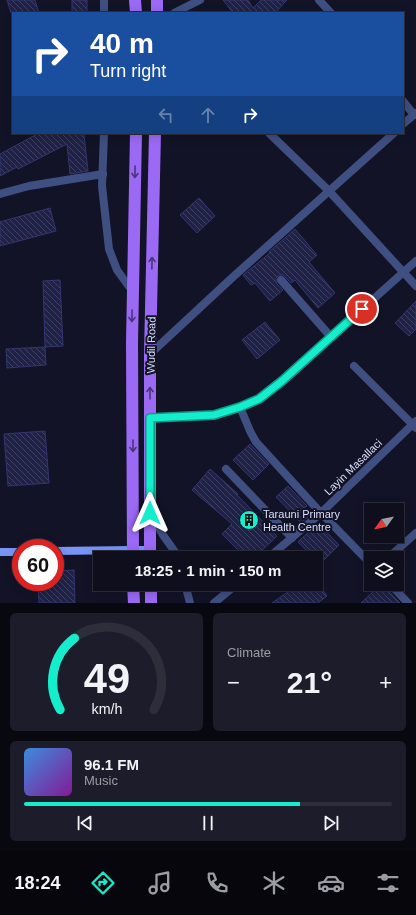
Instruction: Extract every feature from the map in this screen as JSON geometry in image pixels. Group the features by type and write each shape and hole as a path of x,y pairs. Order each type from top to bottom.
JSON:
{"main road":[{"path":"135,0 136,12"},
{"path":"157,0 157,12"},
{"name":"Wudil Road","path":"133,551 132,343 136,134"},
{"name":"Wudil Road","path":"150,551 150,354 155,134"},
{"path":"133,591 134,603"},
{"path":"151,591 151,603"}],"street":[{"path":"104,0 104,12"},
{"path":"176,12 200,0"},
{"path":"319,0 330,12"},
{"path":"404,102 415,114 404,123"},
{"path":"104,134 102,186 109,249 117,270 133,292"},
{"path":"270,134 329,191 416,286"},
{"path":"150,354 234,276 393,134"},
{"path":"0,194 29,186 103,174"},
{"path":"150,418 214,415 259,399 282,381 416,261"},
{"path":"281,280 331,337"},
{"path":"354,366 415,424"},
{"path":"240,407 256,442 321,513 364,557"},
{"name":"Layin Masallaci","path":"276,551 321,513 415,424"},
{"path":"226,469 292,538"},
{"path":"150,513 163,536 174,551"},
{"path":"396,551 416,533"},
{"path":"64,551 93,552"},
{"path":"0,552 12,552"},
{"path":"187,591 190,603"},
{"path":"214,603 229,591"},
{"path":"397,591 408,603"}],"building":[{"path":"7,0 35,0 39,12 12,12 11,13"},
{"path":"72,0 87,0 87,12 72,12"},
{"path":"223,0 248,0 253,8 261,0 287,0 276,12 232,12"},
{"path":"37,134 86,134 84,135 88,171 70,174 67,144 18,169 17,167 0,176 0,154"},
{"path":"199,198 215,216 197,233 180,215"},
{"path":"50,208 56,231 0,246 0,222"},
{"path":"295,229 317,255 309,262 335,293 318,308 295,280 291,283 283,275 278,276 276,278 277,284 283,290 270,301 255,283 251,285 243,275 270,253 269,252"},
{"path":"60,280 63,346 45,347 43,281"},
{"path":"416,301 416,329 409,336 395,323"},
{"path":"265,322 280,340 257,359 242,340"},
{"path":"45,347 46,365 7,368 6,349"},
{"path":"45,431 49,483 8,486 4,434"},
{"path":"250,444 269,464 253,480 233,460"},
{"path":"210,469 238,494 237,495 277,536 261,551 239,551 222,534 232,524 192,490"},
{"path":"288,486 307,506 304,508 310,515 301,523 276,497"},
{"path":"318,523 339,545 323,561 323,551 307,551 298,542"},
{"path":"74,570 75,603 39,603 38,591 64,591 64,571"},
{"path":"323,590 327,596 318,603 272,603 289,591"},
{"path":"374,591 389,591 400,603 361,603"}],"place":[{"name":"Tarauni Primary Health Centre","path":"249,520"}],"route":[{"path":"150,513 150,418 214,415 259,399 282,381 362,309"}]}
